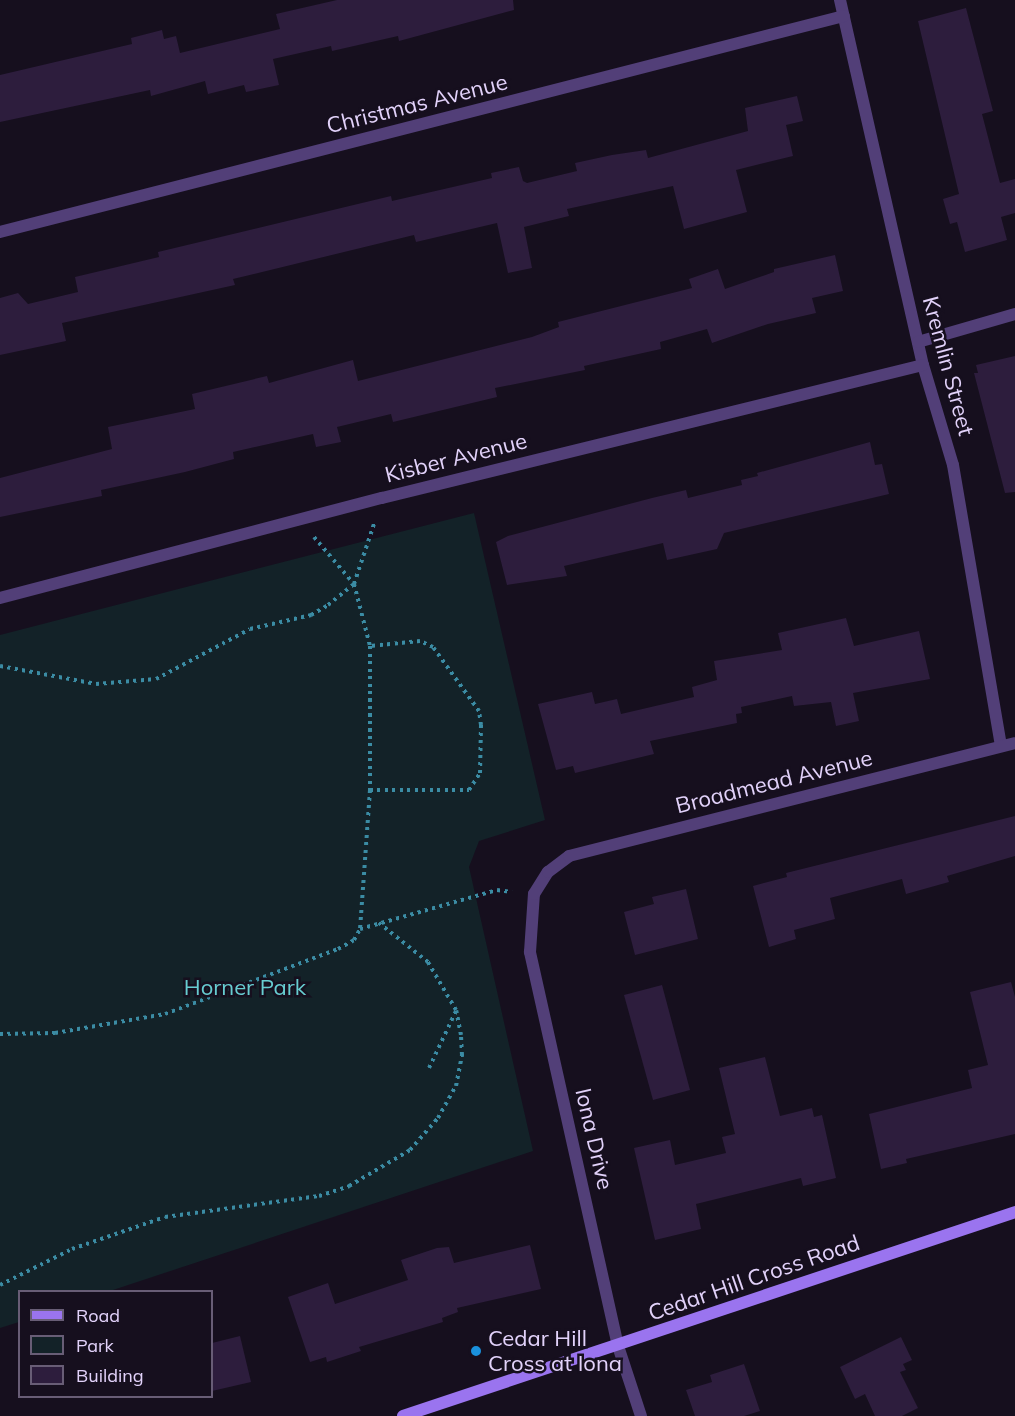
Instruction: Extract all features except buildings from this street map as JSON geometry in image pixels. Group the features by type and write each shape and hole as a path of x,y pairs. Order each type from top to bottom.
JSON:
{"main road":[{"name":"Cedar Hill Cross Road","path":"403,1416 618,1347 1015,1212"}],"street":[{"name":"Kremlin Street","path":"840,0 923,365 952,465 1001,746"},
{"name":"Christmas Avenue","path":"0,232 844,16"},
{"path":"918,342 1015,314"},
{"name":"Kisber Avenue","path":"0,598 382,498 923,365"},
{"name":"Broadmead Avenue","path":"548,872 569,856 1015,742"},
{"name":"Iona Drive","path":"548,872 534,894 530,952 618,1347 641,1416"}],"path":[{"path":"0,666 96,684 138,684 176,671 250,629 311,615 354,584 382,498"},
{"path":"0,1034 55,1033 165,1014 338,949 354,940 360,929 370,790 370,646 354,584 299,520"},
{"path":"370,646 420,641 433,647 478,711 481,725 480,773 469,790 370,790"},
{"path":"360,929 498,890 534,894"},
{"path":"0,1285 83,1245 165,1217 319,1196 372,1175 410,1150 448,1102 462,1055 456,1010 428,962 379,923"},
{"path":"429,1068 456,1010"}],"green space":[{"name":"Horner Park","path":"474,513 545,820 479,841 469,867 533,1151 113,1290 18,1290 18,1322 0,1328 0,635"}],"place":[{"name":"Cedar Hill Cross at Iona","path":"476,1351"}]}
